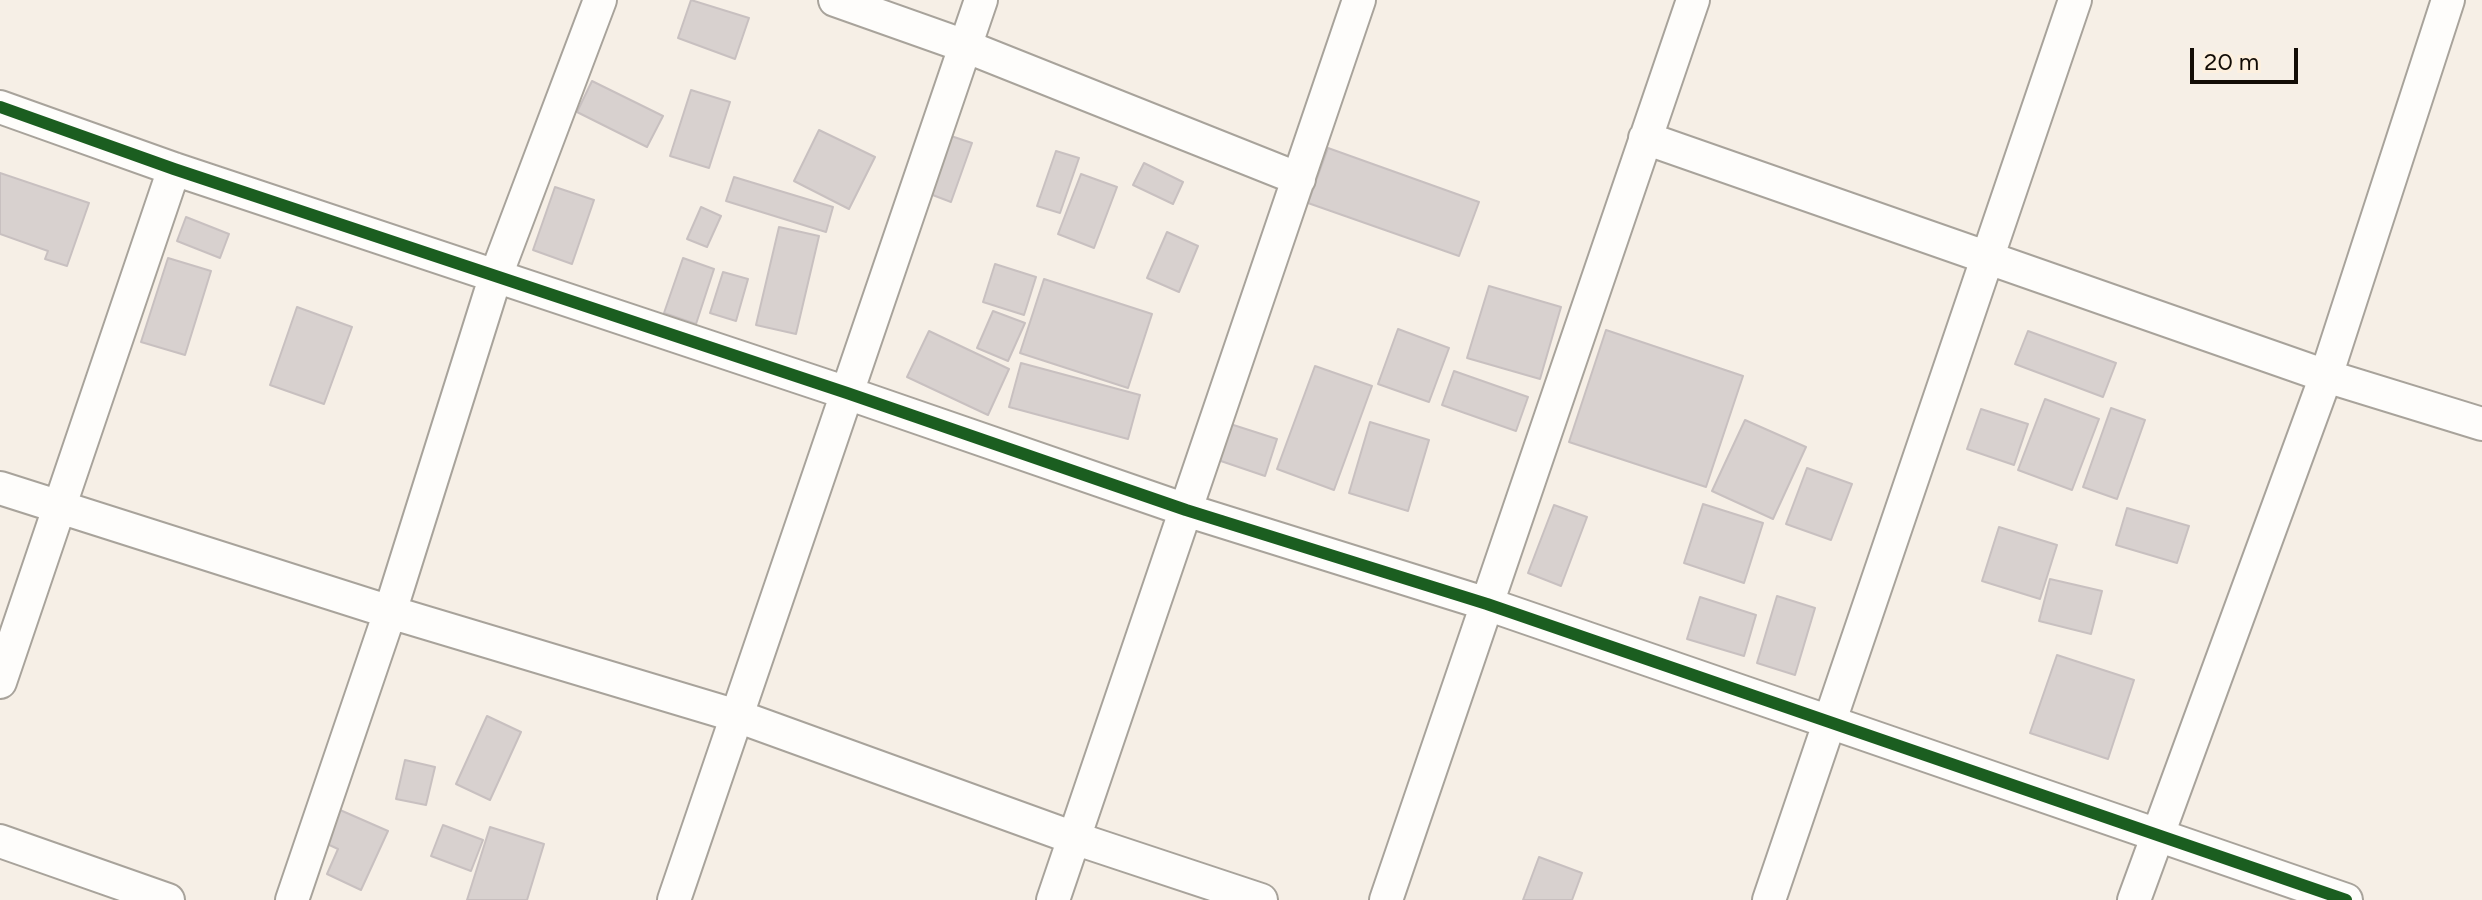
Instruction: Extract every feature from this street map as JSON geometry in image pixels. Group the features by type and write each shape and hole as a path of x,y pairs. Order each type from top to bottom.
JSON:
{"street":[{"path":"292,900 390,612 495,278 600,0"},
{"path":"835,0 965,46 1299,179"},
{"path":"674,900 981,0"},
{"path":"1053,900 1359,0"},
{"path":"1386,900 1693,0"},
{"path":"1769,900 2075,0"},
{"path":"2134,900 2326,376 2448,0"},
{"path":"0,107 174,169 847,393 1186,510 1487,604 2346,900"},
{"path":"1645,138 2326,376 2482,424"},
{"path":"0,682 174,169"},
{"path":"0,488 390,612 737,716 1074,838 1261,900"},
{"path":"0,841 168,900"}],"building":[{"path":"691,0 749,18 735,59 678,38"},
{"path":"592,81 663,116 647,147 577,112"},
{"path":"691,90 730,102 709,168 670,156"},
{"path":"819,130 875,157 849,209 794,181"},
{"path":"951,136 972,143 951,202 930,194"},
{"path":"1328,148 1479,202 1459,256 1308,203"},
{"path":"1056,151 1079,158 1060,213 1037,206"},
{"path":"1144,163 1183,182 1173,204 1133,185"},
{"path":"0,173 89,203 67,266 45,259 48,251 0,234"},
{"path":"1081,174 1117,187 1094,248 1058,234"},
{"path":"734,177 833,207 826,232 726,201"},
{"path":"555,187 594,200 572,264 533,250"},
{"path":"701,207 721,216 707,247 687,239"},
{"path":"186,217 229,234 220,258 177,241"},
{"path":"779,227 819,236 796,334 756,325"},
{"path":"1167,232 1198,246 1179,292 1147,278"},
{"path":"168,258 211,271 185,355 141,342"},
{"path":"683,258 714,269 696,324 664,313"},
{"path":"995,264 1036,277 1024,315 983,302"},
{"path":"723,272 748,279 736,321 710,313"},
{"path":"1044,279 1152,314 1128,388 1020,353"},
{"path":"1489,286 1561,307 1540,379 1467,358"},
{"path":"297,307 352,327 324,404 270,385"},
{"path":"993,311 1025,323 1008,361 977,348"},
{"path":"1398,329 1449,348 1429,402 1378,384"},
{"path":"1606,330 1743,376 1706,487 1569,442"},
{"path":"929,331 1009,369 988,415 907,377"},
{"path":"2028,331 2116,363 2103,397 2015,364"},
{"path":"1021,363 1140,395 1128,439 1009,407"},
{"path":"1315,366 1372,386 1334,490 1277,469"},
{"path":"1454,371 1528,397 1516,431 1442,405"},
{"path":"2045,399 2099,419 2072,490 2018,470"},
{"path":"2111,408 2145,420 2117,499 2083,487"},
{"path":"1981,409 2028,424 2014,465 1967,449"},
{"path":"1745,420 1806,447 1773,519 1712,491"},
{"path":"1224,422 1277,439 1265,476 1212,458"},
{"path":"1370,422 1429,440 1408,511 1349,493"},
{"path":"1807,468 1852,484 1831,540 1786,524"},
{"path":"1703,504 1763,523 1744,583 1684,563"},
{"path":"1554,505 1587,517 1561,586 1528,573"},
{"path":"2127,508 2189,526 2177,563 2116,545"},
{"path":"1999,527 2057,545 2040,599 1982,581"},
{"path":"2050,579 2102,591 2091,634 2039,621"},
{"path":"1777,596 1815,608 1795,675 1757,663"},
{"path":"1700,597 1756,615 1744,656 1687,639"},
{"path":"2057,655 2134,680 2108,759 2030,733"},
{"path":"487,716 521,732 490,800 456,784"},
{"path":"405,760 435,767 426,805 396,799"},
{"path":"340,810 388,831 361,890 327,874 338,849 325,843"},
{"path":"443,825 483,840 471,871 431,856"},
{"path":"490,827 544,844 527,900 467,900"},
{"path":"1539,857 1582,873 1572,900 1523,900"}],"cycle path":[{"path":"0,107 174,169 847,393 1186,510 1487,604 2346,900"}]}
